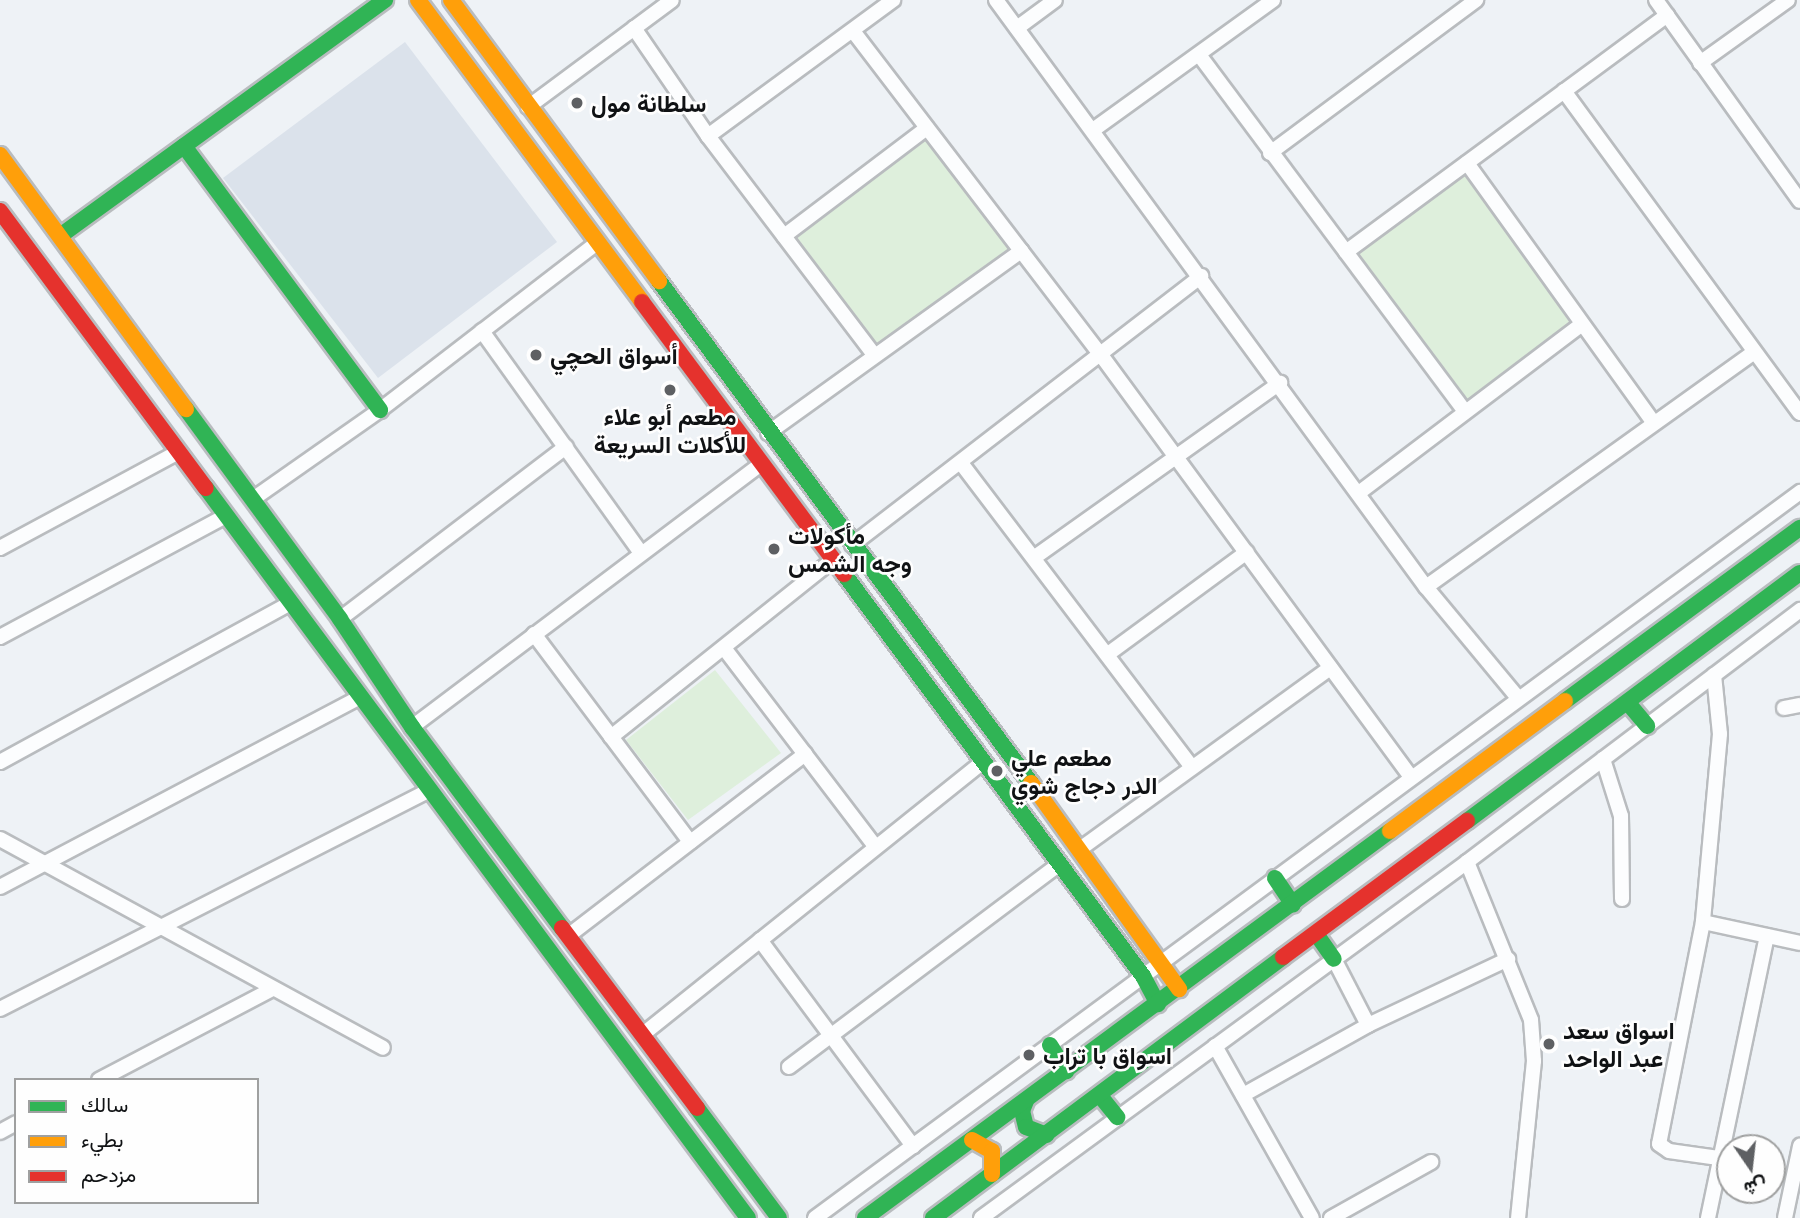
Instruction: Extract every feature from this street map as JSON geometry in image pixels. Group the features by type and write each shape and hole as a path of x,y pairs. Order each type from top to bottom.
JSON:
{"street":[{"path":"60,236 385,0"},
{"path":"418,0 1143,976 1158,1004"},
{"path":"451,0 638,259 1163,961 1179,989"},
{"path":"528,107 672,0"},
{"path":"708,136 893,0"},
{"path":"996,0 1360,492 1426,587 1518,698"},
{"path":"1017,28 1055,0"},
{"path":"1093,130 1200,56 1273,0"},
{"path":"1270,153 1476,0"},
{"path":"1656,0 1800,201"},
{"path":"1700,63 1788,0"},
{"path":"1346,252 1667,15"},
{"path":"634,28 708,136 873,353"},
{"path":"853,31 1101,355 1411,777"},
{"path":"1200,56 1465,411"},
{"path":"1564,91 1753,353 1800,413"},
{"path":"784,236 927,128"},
{"path":"184,146 380,410"},
{"path":"0,155 340,619 412,727 779,1218"},
{"path":"1467,163 1581,326 1654,423"},
{"path":"0,211 748,1218"},
{"path":"253,499 380,410 597,243"},
{"path":"768,433 873,353 1021,251"},
{"path":"620,275 633,270 638,259"},
{"path":"852,545 1201,276"},
{"path":"646,309 652,298 665,294"},
{"path":"1360,492 1581,326"},
{"path":"482,331 641,553"},
{"path":"1426,587 1753,353"},
{"path":"1035,557 1280,383"},
{"path":"340,619 566,447"},
{"path":"0,548 178,453"},
{"path":"961,463 1192,767"},
{"path":"412,727 761,464"},
{"path":"815,1218 1800,492"},
{"path":"0,637 226,516"},
{"path":"865,1218 1381,842 1800,528"},
{"path":"1108,654 1247,552"},
{"path":"611,737 833,560"},
{"path":"1742,572 1747,595 1765,600"},
{"path":"933,1218 1101,1097 1800,573"},
{"path":"0,762 291,603"},
{"path":"981,1218 1467,862 1800,610"},
{"path":"1686,613 1705,621 1707,642"},
{"path":"534,634 690,842"},
{"path":"723,648 875,846"},
{"path":"1080,849 1330,668"},
{"path":"1714,675 1720,734 1703,922 1659,1144 1669,1151 1716,1158"},
{"path":"0,887 360,697"},
{"path":"1628,703 1647,726"},
{"path":"1784,708 1800,705"},
{"path":"568,936 805,754"},
{"path":"1603,759 1621,816 1622,900"},
{"path":"642,1035 875,846 984,762"},
{"path":"0,1009 429,790"},
{"path":"1430,804 1429,820 1435,828 1454,833"},
{"path":"0,839 46,862 157,929 383,1048"},
{"path":"1381,842 1399,848 1401,872"},
{"path":"1467,862 1531,1020 1534,1061 1518,1218"},
{"path":"789,1068 1059,864"},
{"path":"1275,878 1293,905"},
{"path":"1703,922 1800,943"},
{"path":"1317,935 1334,959 1368,1025"},
{"path":"1724,1134 1768,936"},
{"path":"760,940 913,1146"},
{"path":"1243,1094 1368,1025 1508,959"},
{"path":"103,1078 272,989"},
{"path":"1050,1045 1066,1071"},
{"path":"1215,1046 1310,1217"},
{"path":"1101,1097 1117,1117"},
{"path":"1026,1101 1023,1122 1035,1134 1047,1135"},
{"path":"972,1140 992,1151 992,1174"},
{"path":"1790,1213 1800,1146"},
{"path":"1331,1218 1431,1161"},
{"path":"1709,1218 1716,1176"}],"shaded area":[{"path":"405,42 557,242 378,378 223,178"}],"green space":[{"path":"926,138 1011,250 879,348 795,235"},
{"path":"1465,170 1570,323 1466,403 1352,254"},
{"path":"715,670 781,753 688,820 626,740"}],"traffic: fast":[{"path":"60,236 385,0"},
{"path":"184,146 380,410"},
{"path":"659,281 1031,783"},
{"path":"186,409 340,619 412,727 562,928"},
{"path":"206,488 748,1218"},
{"path":"1565,701 1800,528"},
{"path":"1467,821 1800,573"},
{"path":"844,574 1143,976 1158,1004"},
{"path":"1628,703 1647,726"},
{"path":"865,1218 1390,831"},
{"path":"1275,878 1293,905"},
{"path":"1317,935 1334,959"},
{"path":"933,1218 1283,957"},
{"path":"1050,1045 1066,1071"},
{"path":"1101,1097 1117,1117"},
{"path":"1026,1101 1022,1111 1026,1127 1047,1135"},
{"path":"697,1108 779,1218"}],"traffic: slow":[{"path":"418,0 642,302"},
{"path":"451,0 659,281"},
{"path":"0,155 186,409"},
{"path":"1390,831 1565,701"},
{"path":"1031,783 1179,989"},
{"path":"972,1140 992,1151 992,1174"}],"traffic: jam":[{"path":"0,211 206,488"},
{"path":"642,302 844,574"},
{"path":"1283,957 1467,821"},
{"path":"562,928 697,1108"}],"place":[{"name":"سلطانة مول","path":"577,103"},
{"name":"أسواق الحچي","path":"536,355"},
{"name":"مطعم أبو علاء للأكلات السريعة","path":"670,390"},
{"name":"مأكولات وجه الشمس","path":"774,549"},
{"name":"مطعم علي الدر دجاج شوي","path":"997,771"},
{"name":"اسواق سعد عبد الواحد","path":"1549,1044"},
{"name":"اسواق با تراب","path":"1029,1055"}]}
